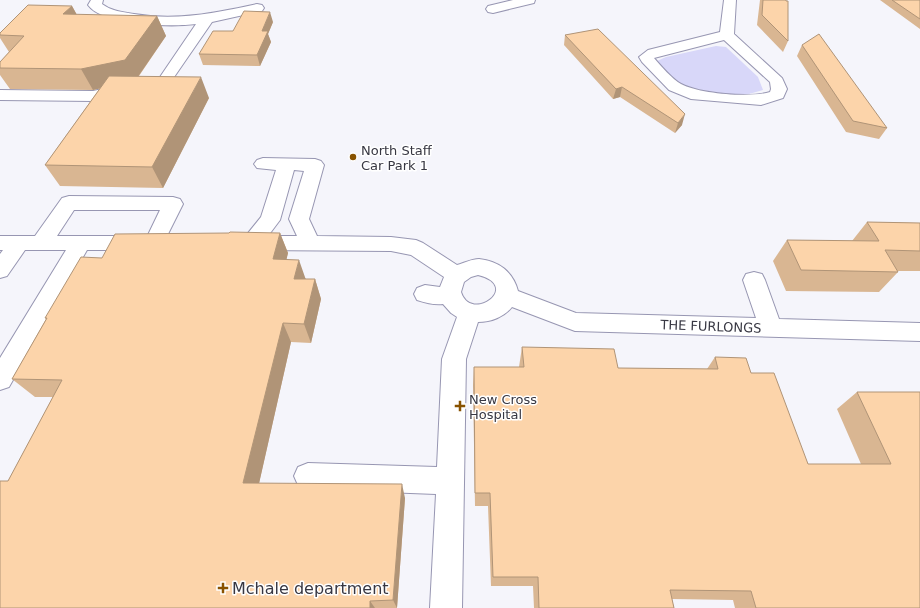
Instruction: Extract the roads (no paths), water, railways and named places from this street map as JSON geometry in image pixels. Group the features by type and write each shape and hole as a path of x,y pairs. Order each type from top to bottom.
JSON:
{"street":[{"path":"97,0 95,5 108,13 140,19 188,21 257,8"},
{"path":"493,9 529,0"},
{"path":"727,35 730,0"},
{"path":"0,95 93,96 165,80 208,17"},
{"path":"727,35 777,81 777,95 761,100 697,96 674,87 649,62 646,56 727,35"},
{"path":"263,164 315,165 299,219 310,243"},
{"path":"250,243 270,220 287,165"},
{"path":"41,243 69,203 173,204 154,243"},
{"path":"0,270 9,243 177,243"},
{"path":"0,379 81,243"},
{"path":"229,243 386,244 416,248 453,284 455,303 462,309 470,312 480,313 499,307 507,296 507,285 503,278 488,268 470,268 453,284 436,296 425,294"},
{"path":"754,280 771,328"},
{"name":"THE FURLONGS","path":"507,296 575,322 920,332"},
{"path":"446,608 454,359 470,312"},
{"path":"308,476 450,480"}],"place":[{"name":"North Staff Car Park 1","path":"353,157"},
{"name":"New Cross Hospital","path":"460,406"},
{"name":"Mchale department","path":"223,588"}]}
